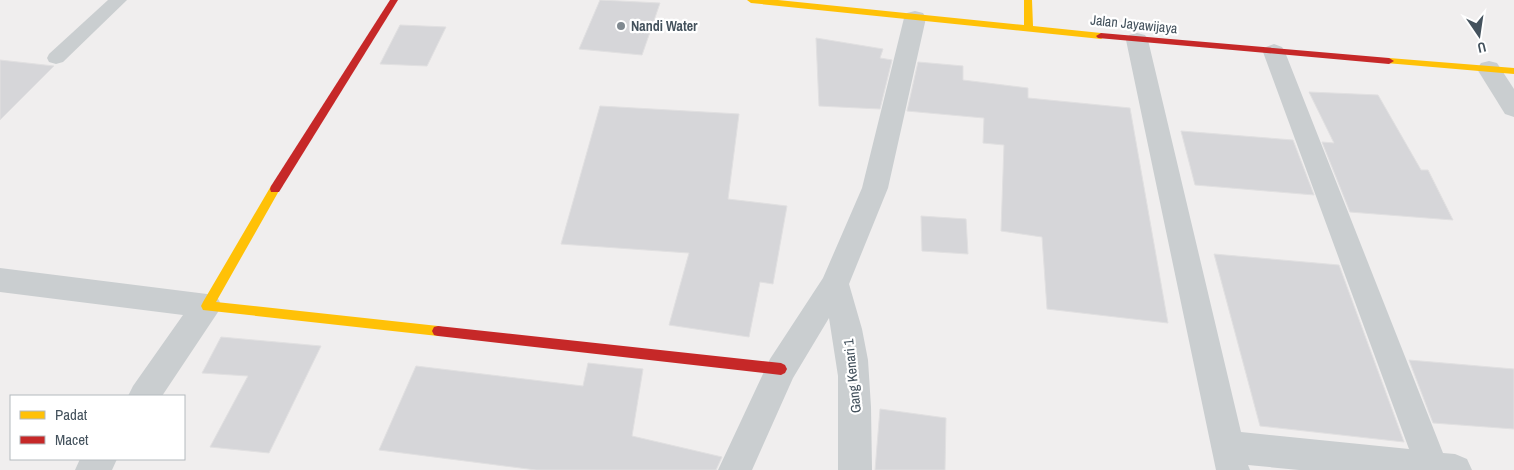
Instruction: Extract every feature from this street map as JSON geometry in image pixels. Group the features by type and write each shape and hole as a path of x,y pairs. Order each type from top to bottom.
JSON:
{"street":[{"path":"145,395 207,306 278,184 394,0"},
{"name":"Jalan Jayawijaya","path":"751,0 1137,40 1514,71"},
{"path":"1028,0 1030,28"},
{"path":"735,470 781,369 835,284 875,188 915,18"},
{"path":"1137,40 1231,458 1444,468 1274,52"},
{"path":"1490,69 1514,108"},
{"path":"0,280 207,306 781,369"},
{"name":"Gang Kenari 1","path":"835,284 850,342 854,375 857,416 855,470"}],"lane":[{"path":"56,58 118,0"}],"building":[{"name":"Nandi Water","path":"600,0 660,3 642,55 579,49"},
{"path":"400,25 446,27 427,66 380,64"},
{"path":"816,38 883,49 880,58 892,60 880,109 819,106"},
{"path":"0,60 54,66 0,120"},
{"path":"918,62 963,66 963,80 1028,88 1028,98 1130,108 1168,323 1047,309 1042,237 1001,231 1004,145 983,143 984,118 907,111"},
{"path":"1309,92 1378,95 1421,170 1428,170 1453,220 1350,212 1322,142 1334,143"},
{"path":"600,106 739,114 728,199 787,206 773,284 760,282 749,337 669,325 689,253 561,244"},
{"path":"1181,131 1293,140 1314,195 1195,185"},
{"path":"921,216 966,219 968,254 922,251"},
{"path":"1214,254 1339,265 1404,442 1260,426"},
{"path":"221,337 321,346 269,453 210,447 248,376 202,373"},
{"path":"1409,360 1514,369 1514,429 1433,423"},
{"path":"588,363 643,369 632,436 722,457 716,470 536,470 379,450 416,366 583,386"},
{"path":"880,409 946,418 945,470 875,470"}],"traffic: slow":[{"path":"751,0 1101,36"},
{"path":"1028,0 1029,28"},
{"path":"1389,61 1514,71"},
{"path":"275,189 207,306 438,331"}],"traffic: jam":[{"path":"275,189 394,0"},
{"path":"1101,36 1389,61"},
{"path":"438,331 781,369"}],"place":[{"name":"Nandi Water","path":"621,26"}]}
